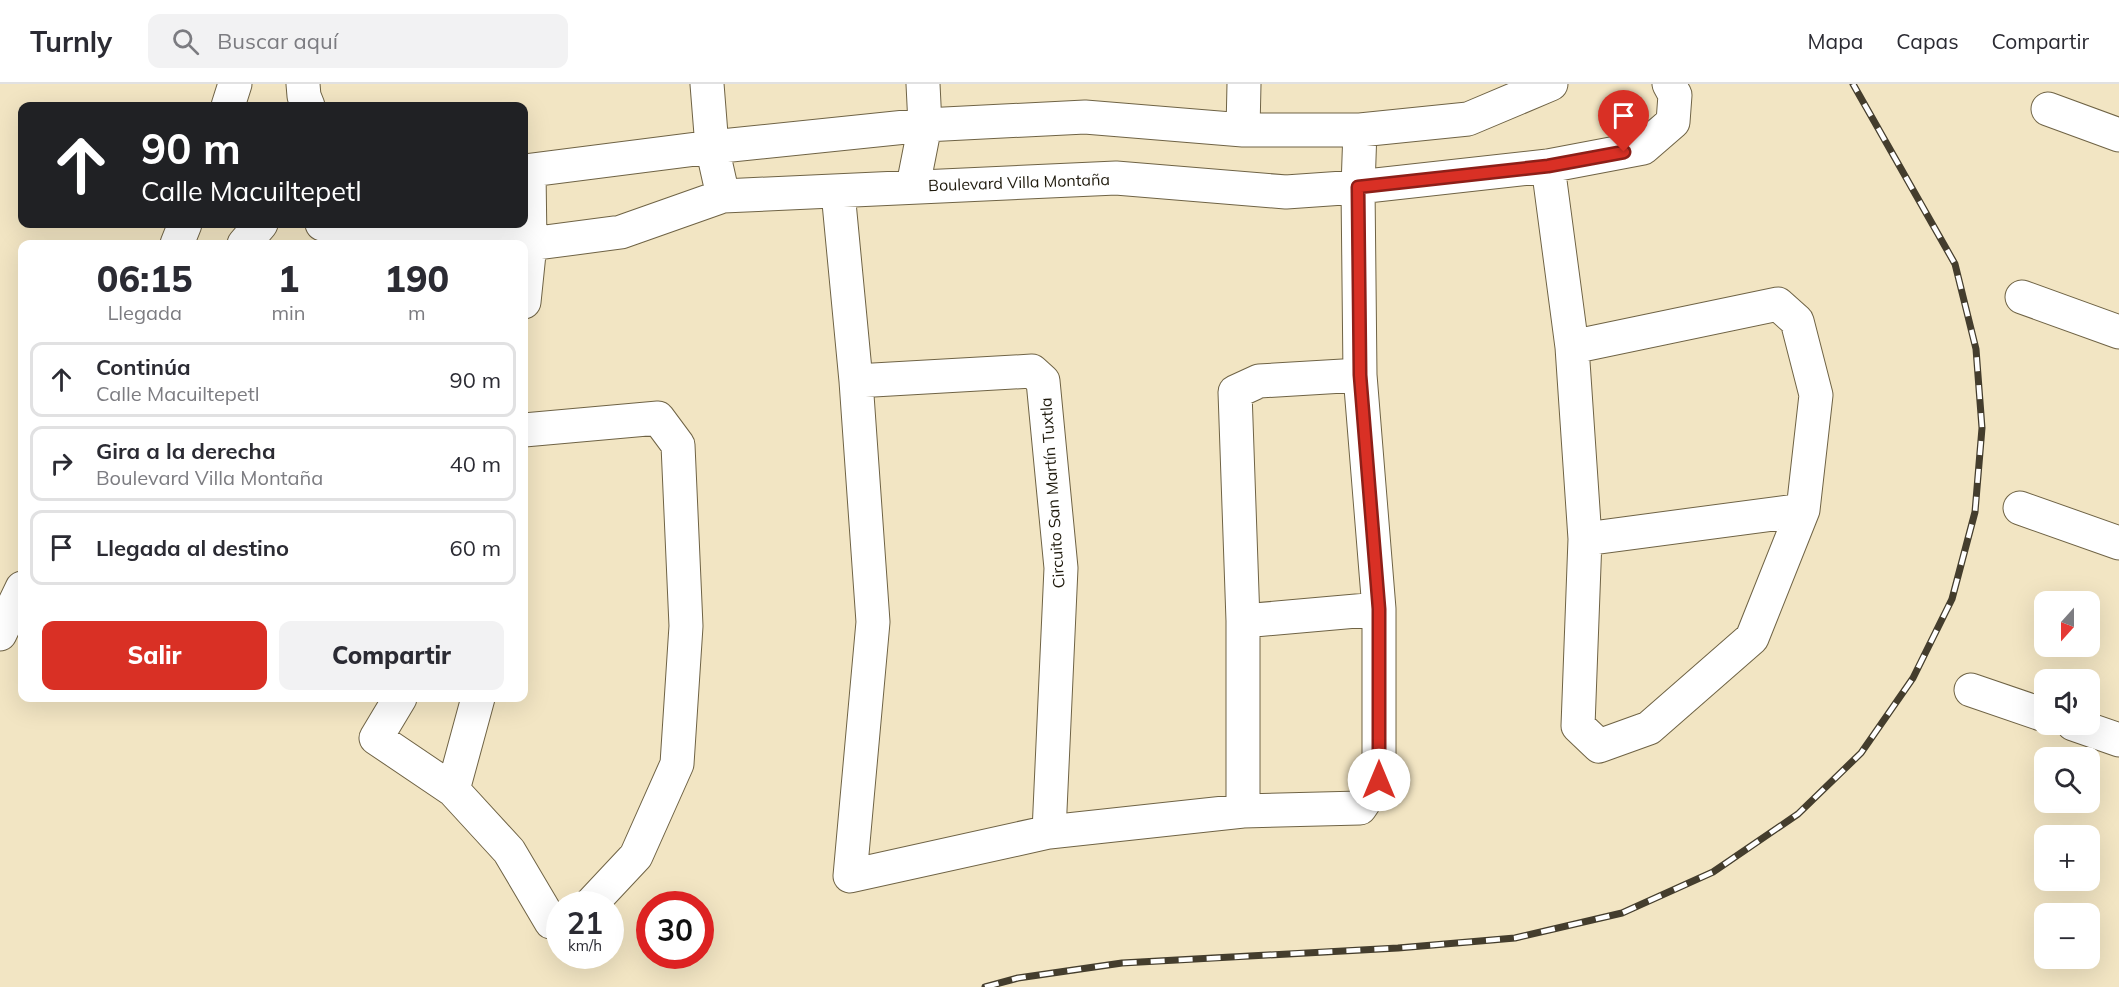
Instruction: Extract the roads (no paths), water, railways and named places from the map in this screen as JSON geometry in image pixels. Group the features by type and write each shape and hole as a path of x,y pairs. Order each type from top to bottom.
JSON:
{"street":[{"path":"229,102 235,84"},
{"path":"303,84 306,102"},
{"path":"707,84 712,147 723,196"},
{"path":"913,186 925,125 923,84"},
{"path":"1243,130 1244,84"},
{"path":"528,171 712,147 925,125 1085,117 1243,130 1360,130 1468,119 1551,84"},
{"name":"Boulevard Villa Montaña","path":"530,244 621,232 723,196 1116,178 1286,192 1358,187 1548,166 1643,148 1673,122 1675,95 1669,84"},
{"path":"2048,109 2119,135"},
{"path":"838,192 856,381 873,622 850,876 1049,832 1243,812 1360,808 1379,780 1379,609 1360,375 1358,187 1360,130"},
{"path":"1548,166 1572,347 1585,539 1578,726 1599,746 1649,728 1752,638 1803,510 1816,395 1797,321 1778,304 1572,347"},
{"path":"528,208 530,244 528,263"},
{"path":"247,240 258,228"},
{"name":"Boulevard Villa Montaña","path":"335,233 374,240"},
{"path":"2022,297 2119,332"},
{"name":"Circuito San Martín Tuxtla","path":"856,381 1032,371 1043,381 1061,568 1049,832"},
{"path":"1243,812 1243,621 1235,392 1258,381 1360,375"},
{"path":"528,430 658,418 678,445 686,626 676,764 636,856 603,891"},
{"path":"2020,508 2119,543"},
{"path":"1585,539 1803,510"},
{"path":"0,634 18,596"},
{"path":"1243,621 1379,609"},
{"path":"1971,690 2034,712"},
{"path":"398,702 376,738 453,790 509,851 546,914"},
{"path":"453,790 477,702"},
{"path":"2100,733 2119,740"}],"railway":[{"path":"985,987 1018,978 1122,963 1398,948 1515,938 1622,913 1713,872 1798,814 1861,753 1913,678 1952,599 1975,512 1982,428 1976,349 1955,264 1853,84"}]}
